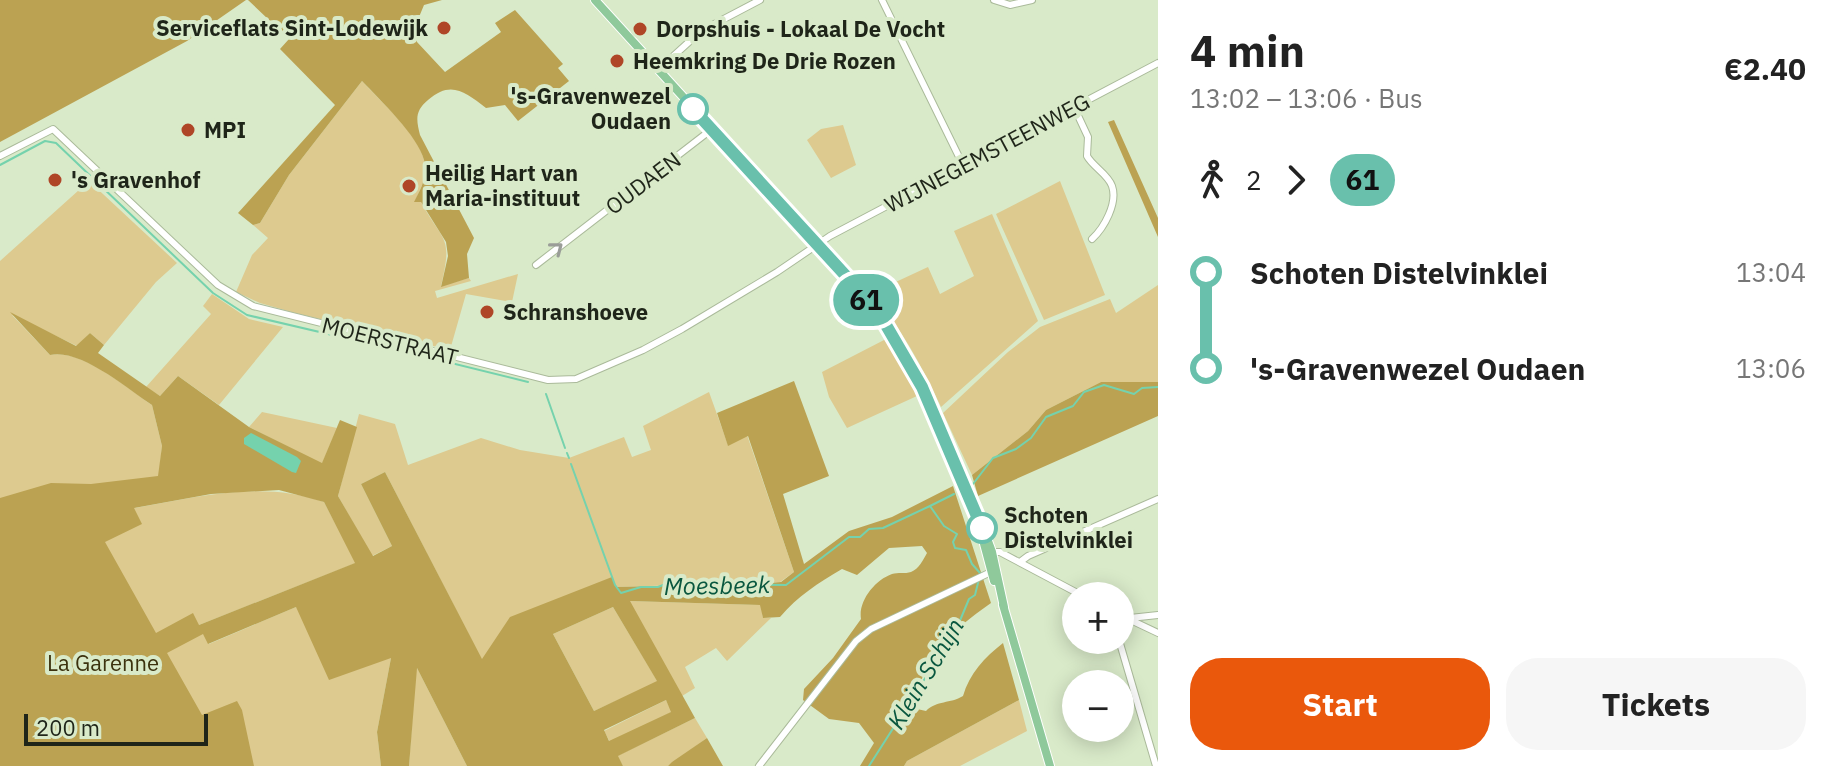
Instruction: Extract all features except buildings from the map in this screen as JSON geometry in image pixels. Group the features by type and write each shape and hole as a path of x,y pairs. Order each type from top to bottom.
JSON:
{"main road":[{"path":"595,0 860,291 908,361 935,415 992,552 994,571"},
{"path":"978,520 1050,766"}],"street":[{"path":"658,70 701,31 760,0"},
{"path":"882,0 963,165"},
{"path":"994,0 1010,5 1032,0"},
{"name":"WIJNEGEMSTEENWEG","path":"818,246 830,236 1158,63"},
{"path":"1074,107 1088,137 1086,152 1090,162 1112,186 1106,221 1092,239"},
{"name":"MOERSTRAAT","path":"0,156 53,129 218,285 253,306 548,380 576,379 643,350 818,246"},
{"name":"OUDAEN","path":"536,265 712,129"},
{"path":"1020,562 1158,499"},
{"path":"992,552 1000,552 1062,585"},
{"path":"759,766 856,641 871,629 994,571"},
{"path":"1134,618 1158,615"},
{"path":"1134,622 1158,633"},
{"path":"1123,654 1156,766"}],"green space":[{"path":"0,0 246,0 187,41 0,142"},
{"path":"248,0 442,0 424,5 414,29 417,42 445,72 501,32 495,23 515,10 563,64 558,68 569,81 518,121 505,105 486,108 458,90 436,94 419,112 420,135 474,238 467,254 469,278 441,287 448,256 446,242 421,202 414,202 424,177 424,160 406,129 362,81 289,175 260,223 253,225 238,213 335,105 280,49 289,39"},
{"path":"362,81 414,139 424,160 423,181 415,201 421,202 444,241 446,257 441,286 469,278 471,281 435,291 437,298 518,274 512,302 466,294 450,350 295,313 236,292 252,255 268,238 253,225 260,223 289,175"},
{"path":"1114,120 1158,218 1158,237 1108,122"},
{"path":"843,125 856,165 831,178 807,140 821,129"},
{"name":"La Garenne","path":"89,181 177,263 156,282 104,345 90,333 77,346 12,315 50,355 62,354 89,363 152,405 162,446 159,476 135,508 206,495 254,491 301,495 324,502 356,563 199,625 209,644 296,607 391,658 377,732 381,766 0,766 0,261"},
{"path":"1060,181 1105,295 1044,320 996,214"},
{"path":"992,214 1038,321 941,407 910,348 872,293 928,267 940,294 974,276 954,231"},
{"path":"1158,285 1158,382 1101,382 1046,410 1028,431 972,475 943,413 1008,352 1040,327 1110,299 1116,313"},
{"path":"212,294 249,319 283,327 219,405 178,376 160,396 146,387 211,314 203,306"},
{"name":"La Garenne","path":"10,312 76,346 90,333 104,345 98,353 160,396 178,376 249,427 322,463 340,420 357,427 338,496 373,556 392,546 361,484 385,472 482,659 510,617 612,577 616,587 769,583 781,582 794,572 748,436 728,446 717,413 794,381 829,476 783,494 804,564 849,531 892,517 953,486 991,603 945,641 931,660 920,685 917,709 926,711 963,696 978,666 1003,643 1019,700 907,761 904,766 860,766 874,743 859,723 829,719 803,700 804,689 833,658 861,619 862,605 874,586 892,574 914,571 927,553 922,546 889,548 857,575 842,569 825,579 801,596 780,617 763,618 760,605 630,601 695,718 618,756 623,766 467,766 417,668 409,766 381,766 377,732 391,658 329,680 296,607 208,644 203,634 167,653 202,715 237,701 242,710 254,766 0,766 0,498 51,483 91,484 158,476 162,446 152,405 89,364 62,354 50,355","holes":["279,490 324,502 355,563 199,625 193,613 156,633 105,542 142,524 134,508 211,494","613,607 657,681 594,711 553,634","666,700 671,712 609,741 604,730"]},
{"path":"886,339 917,396 847,428 829,397 822,372"},
{"path":"1101,382 1158,382 1158,416 978,496 972,475 1028,431 1046,410"},
{"path":"709,392 728,445 747,435 794,572 780,582 616,587 612,578 482,660 385,472 361,484 392,546 372,556 338,496 359,414 395,424 408,465 481,438 520,450 569,458 624,437 632,457 651,450 643,426"},
{"path":"262,412 337,428 322,464 249,427"},
{"path":"629,601 761,605 763,618 771,618 727,661 716,648 685,667 695,688 682,696"},
{"path":"613,607 658,682 594,711 553,634"},
{"path":"416,666 467,766 409,766"},
{"path":"666,700 672,712 610,742 604,731"},
{"path":"1019,700 1027,731 960,766 904,766 907,761"},
{"path":"695,718 707,738 668,766 623,766 617,756"},
{"path":"707,738 723,766 668,766 672,762"}],"shaded area":[{"path":"251,433 297,457 301,461 296,473 244,444 244,438"}],"waterway":[{"name":"Moesbeek","path":"0,165 45,141 56,143 213,293 247,315 375,345"},
{"name":"Moesbeek","path":"378,345 528,382"},
{"name":"Klein Schijn","path":"973,484 993,458 1016,449 1031,438 1046,417 1073,406 1084,392 1104,385 1134,394 1142,388 1158,387"},
{"name":"Moesbeek","path":"546,394 565,448"},
{"name":"Moesbeek","path":"567,453 569,458"},
{"name":"Moesbeek","path":"571,464 615,585 621,593 668,583 680,586 786,585 849,537 860,537 869,529 883,528 930,506"},
{"name":"Klein Schijn","path":"954,494 930,506 944,526 957,534 953,542 955,548 966,550 980,573"},
{"name":"Klein Schijn","path":"869,766 956,630 969,599 975,595 979,579"}],"bus line":[{"name":"61","path":"693,109 857,288 886,325 922,387 982,528"}],"place":[{"name":"Serviceflats Sint-Lodewijk","path":"444,28"},
{"name":"Dorpshuis - Lokaal De Vocht","path":"640,29"},
{"name":"Heemkring De Drie Rozen","path":"617,61"},
{"name":"'s-Gravenwezel Oudaen","path":"693,109"},
{"name":"MPI","path":"188,130"},
{"name":"'s Gravenhof","path":"55,180"},
{"name":"Heilig Hart van Maria-instituut","path":"409,186"},
{"name":"Schranshoeve","path":"487,312"},
{"name":"Schoten Distelvinklei","path":"982,528"}]}
